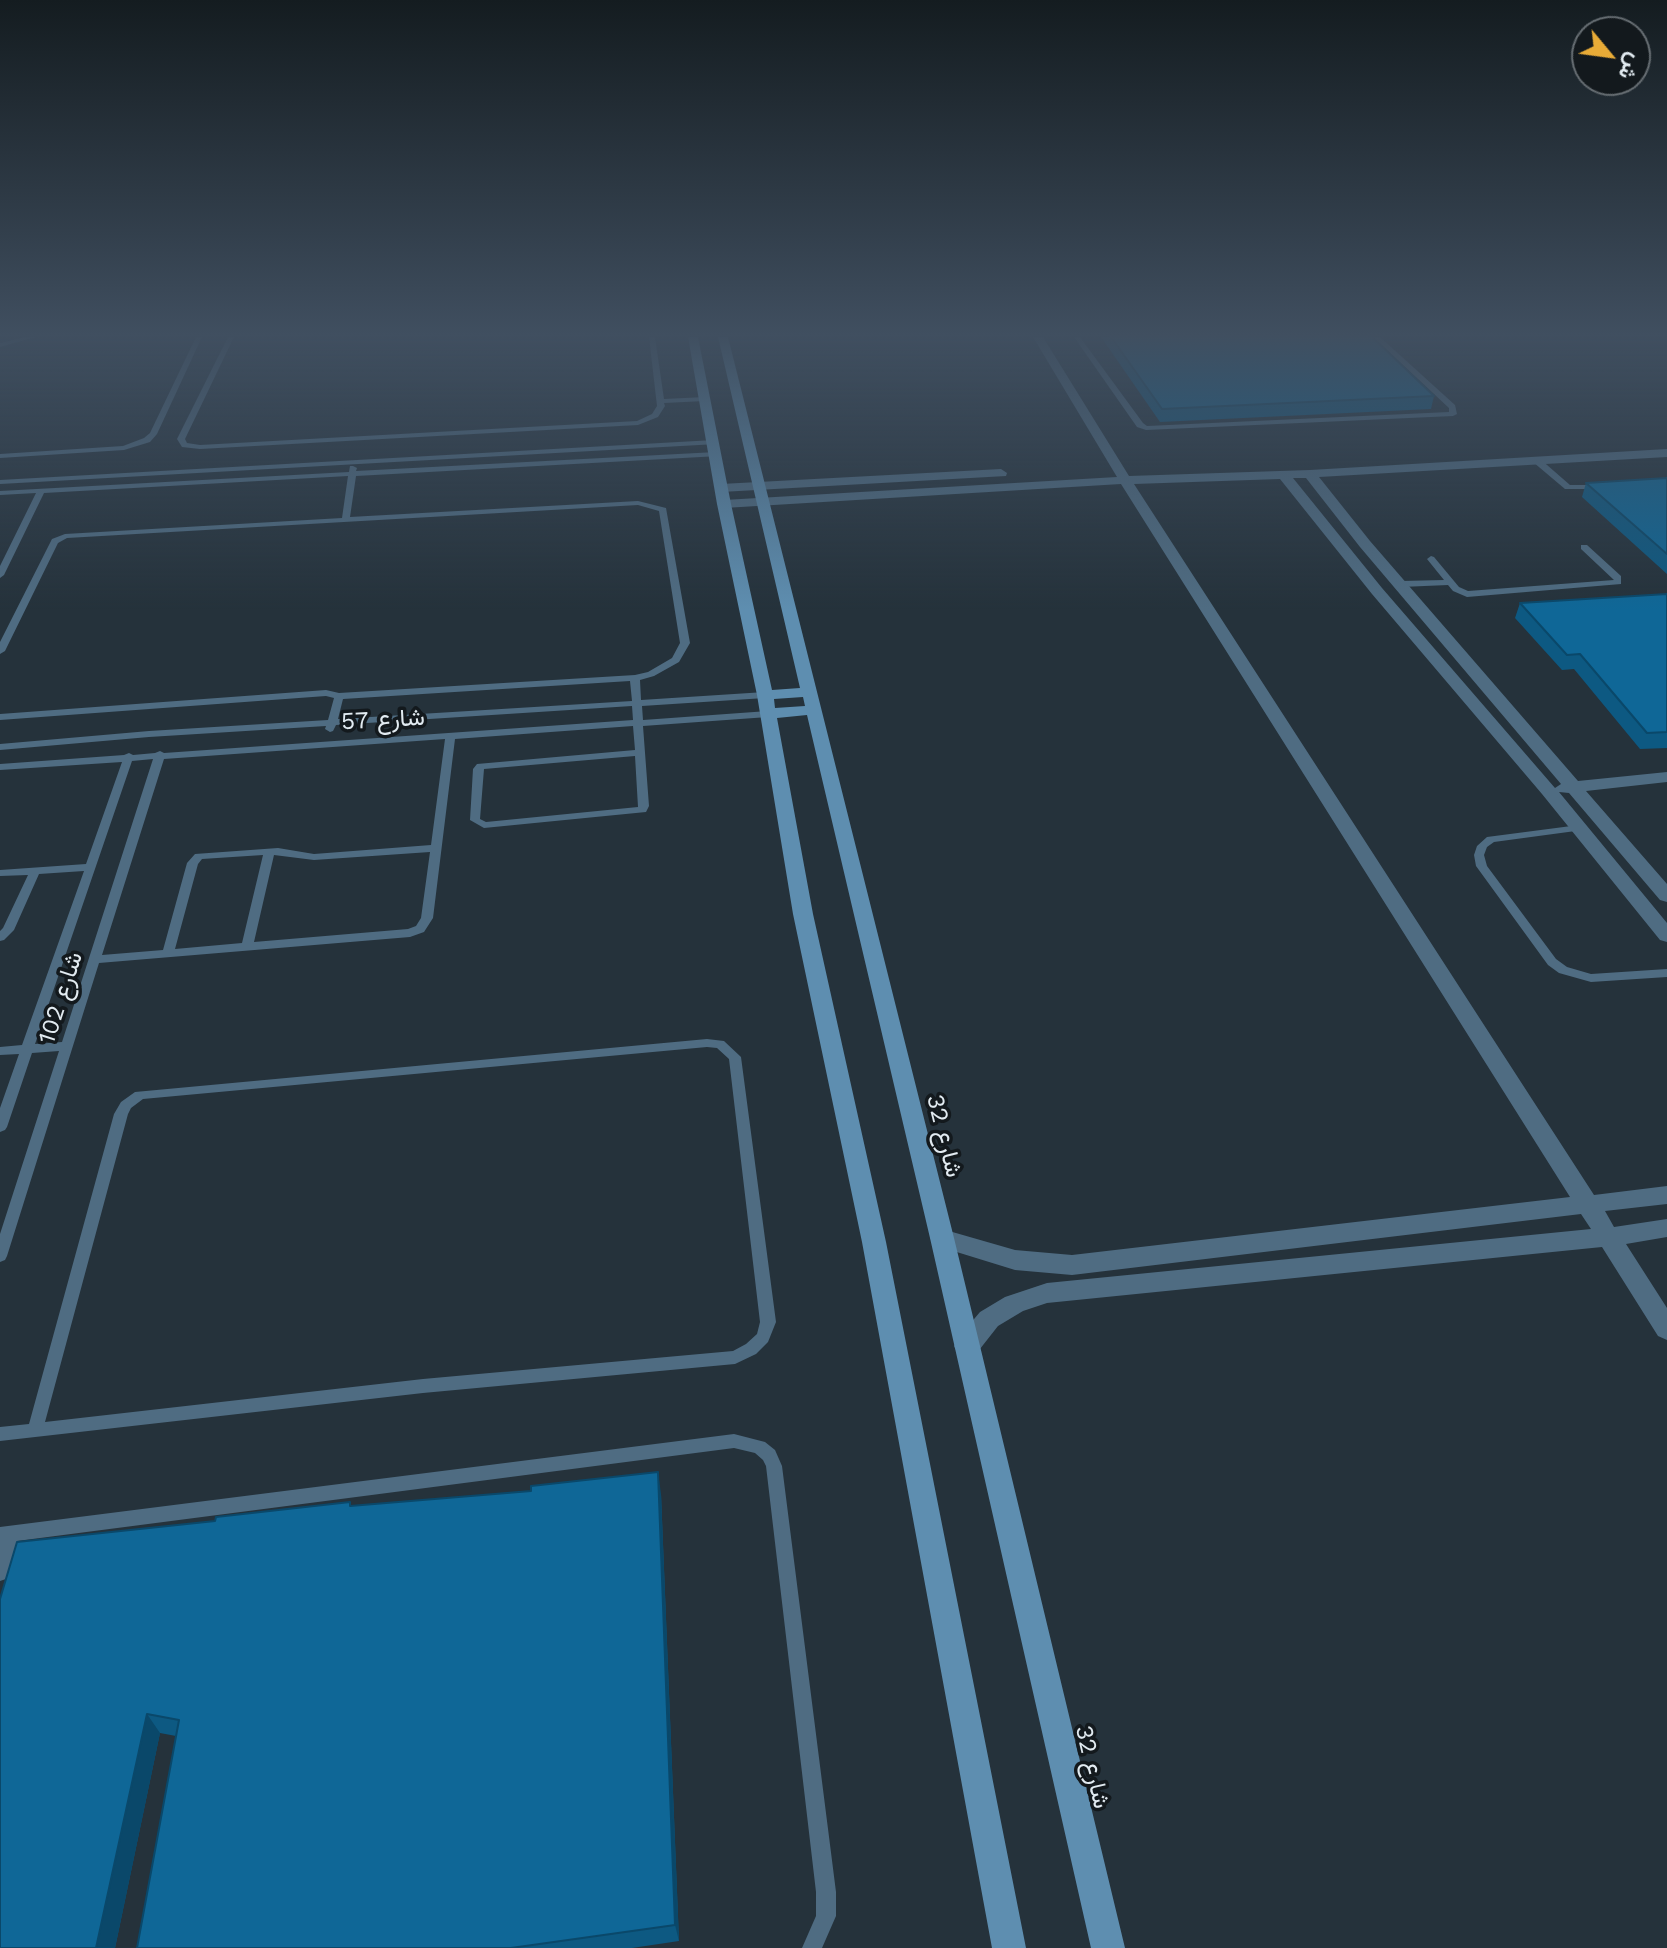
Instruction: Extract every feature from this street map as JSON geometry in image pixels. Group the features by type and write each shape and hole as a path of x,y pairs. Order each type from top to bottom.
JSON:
{"main road":[{"path":"711,428 722,496 767,704 803,914 874,1242 1009,1948"},
{"name":"شارع 32","path":"744,428 942,1238 1108,1948"},
{"path":"767,704 812,701"}],"street":[{"path":"1093,428 1667,1329"},
{"path":"722,496 1125,480 1313,479 1667,453"},
{"path":"1540,464 1667,462"},
{"path":"1313,479 1365,544 1667,896"},
{"path":"1288,480 1667,936"},
{"path":"1340,545 1365,544"},
{"path":"1548,790 1667,777"},
{"path":"942,1238 1015,1260 1072,1265 1667,1195"},
{"path":"967,1346 989,1319 1014,1304 1047,1293 1608,1237 1667,1228"}],"lane":[{"path":"0,456 124,448 147,440 156,428"},
{"path":"186,428 181,439 185,445 572,428"},
{"path":"0,482 354,461 715,448"},
{"path":"0,493 352,474 715,448"},
{"path":"346,520 354,461"},
{"path":"1540,464 1568,487 1616,486"},
{"path":"0,575 42,490"},
{"path":"0,651 55,541 61,537 626,503 657,506 664,515 685,643 676,660 651,674 635,678 339,696 326,693 0,717"},
{"path":"1431,559 1459,591 1471,594 1618,582 1618,578 1584,547"},
{"path":"1401,584 1450,582"},
{"path":"635,678 644,806 640,811 484,825 475,820 478,769 481,766 640,753"},
{"path":"325,743 339,696"},
{"name":"شارع 57","path":"0,747 149,734 636,704 767,704"},
{"name":"شارع 57","path":"0,767 637,722 767,704"},
{"path":"96,959 415,931 426,922 450,737"},
{"name":"شارع 102","path":"0,1256 160,754"},
{"name":"شارع 102","path":"0,1127 129,756"},
{"path":"1579,828 1491,839 1482,846 1479,855 1482,866 1552,962 1563,970 1591,978 1667,973"},
{"path":"168,953 195,859 205,854 269,851 314,857 436,848"},
{"path":"247,946 269,851"},
{"path":"0,873 90,867"},
{"path":"0,937 8,930 35,871"},
{"path":"0,1434 423,1386 735,1357 751,1349 763,1337 768,1322 735,1057 729,1049 707,1043 140,1095 126,1105 121,1114 35,1430"},
{"path":"0,1051 68,1046"},
{"path":"0,1573 5,1535 734,1441 759,1447 769,1455 774,1466 826,1892 826,1916 812,1948"}],"building":[{"path":"1667,478 1667,554 1586,483"},
{"path":"1667,594 1667,732 1647,733 1580,654 1567,655 1520,603"},
{"path":"658,1472 675,1925 511,1948 137,1948 179,1720 147,1714 96,1948 0,1948 0,1599 17,1542 215,1521 216,1517 350,1502 350,1506 531,1491 531,1486"}]}
